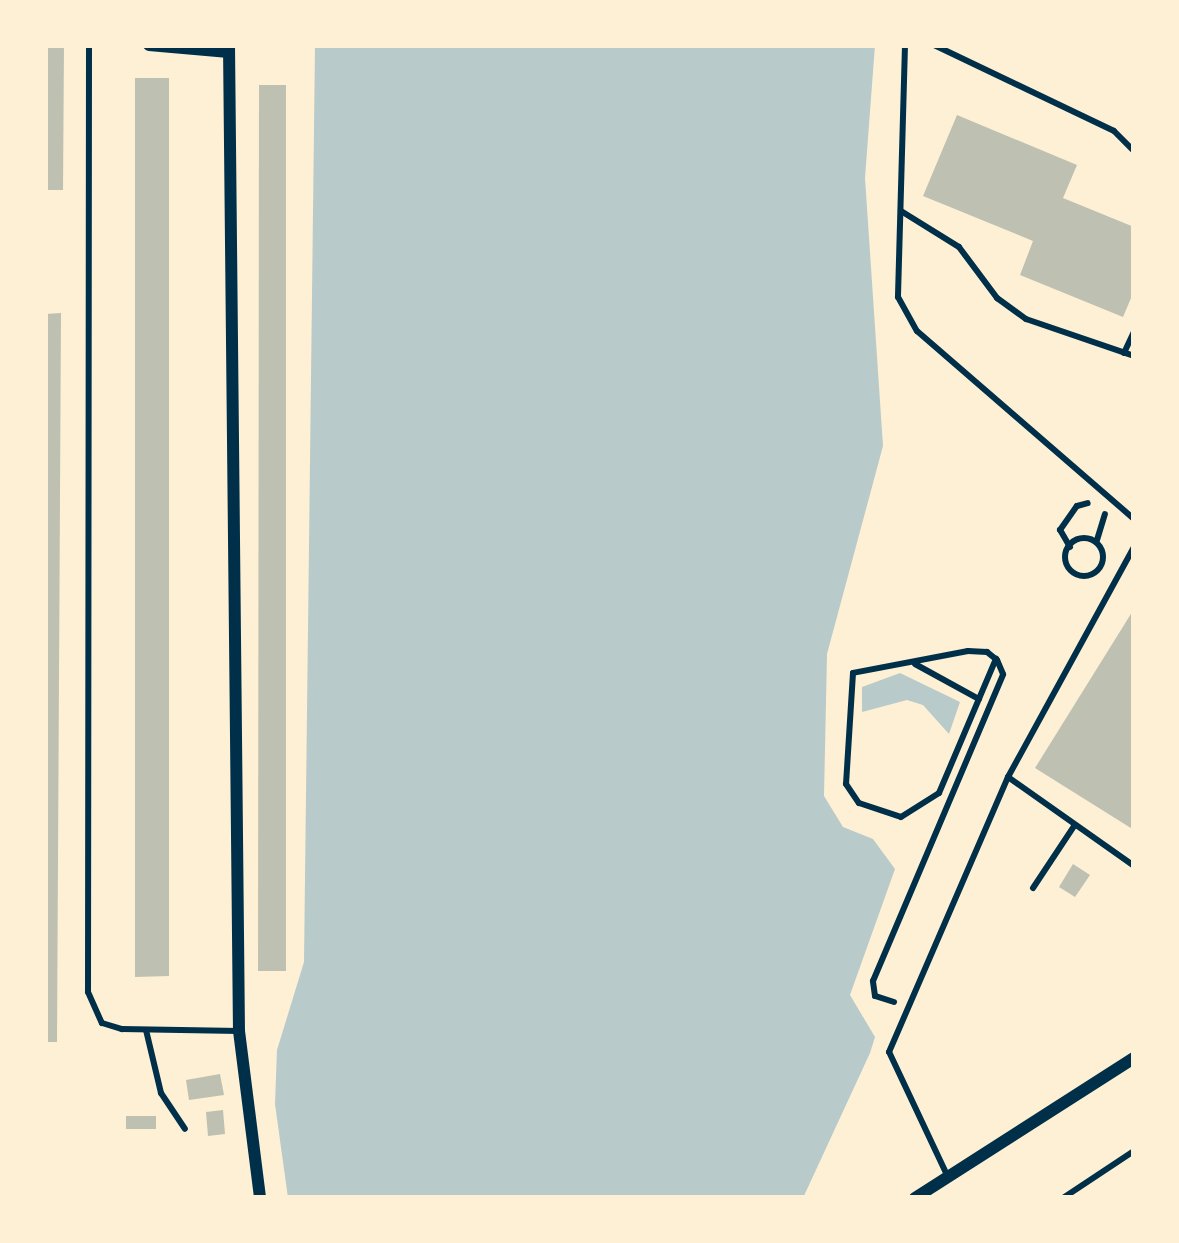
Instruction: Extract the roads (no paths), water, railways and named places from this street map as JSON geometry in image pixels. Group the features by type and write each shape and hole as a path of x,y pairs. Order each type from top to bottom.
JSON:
{"street":[{"path":"149,45 229,48 239,1030 260,1198"},
{"path":"915,1198 1134,1058"}],"lane":[{"path":"89,45 88,992 102,1023 146,1030 239,1030"},
{"path":"905,45 898,297 916,331 1134,519"},
{"path":"934,45 1114,130 1134,151"},
{"path":"901,211 959,247 998,298 1026,319 1134,356"},
{"path":"1124,353 1134,332"},
{"path":"948,1178 889,1052 1008,777 1134,547"},
{"path":"1008,777 1134,866"},
{"path":"1034,888 1075,824"},
{"path":"146,1030 161,1093 185,1129"}]}
